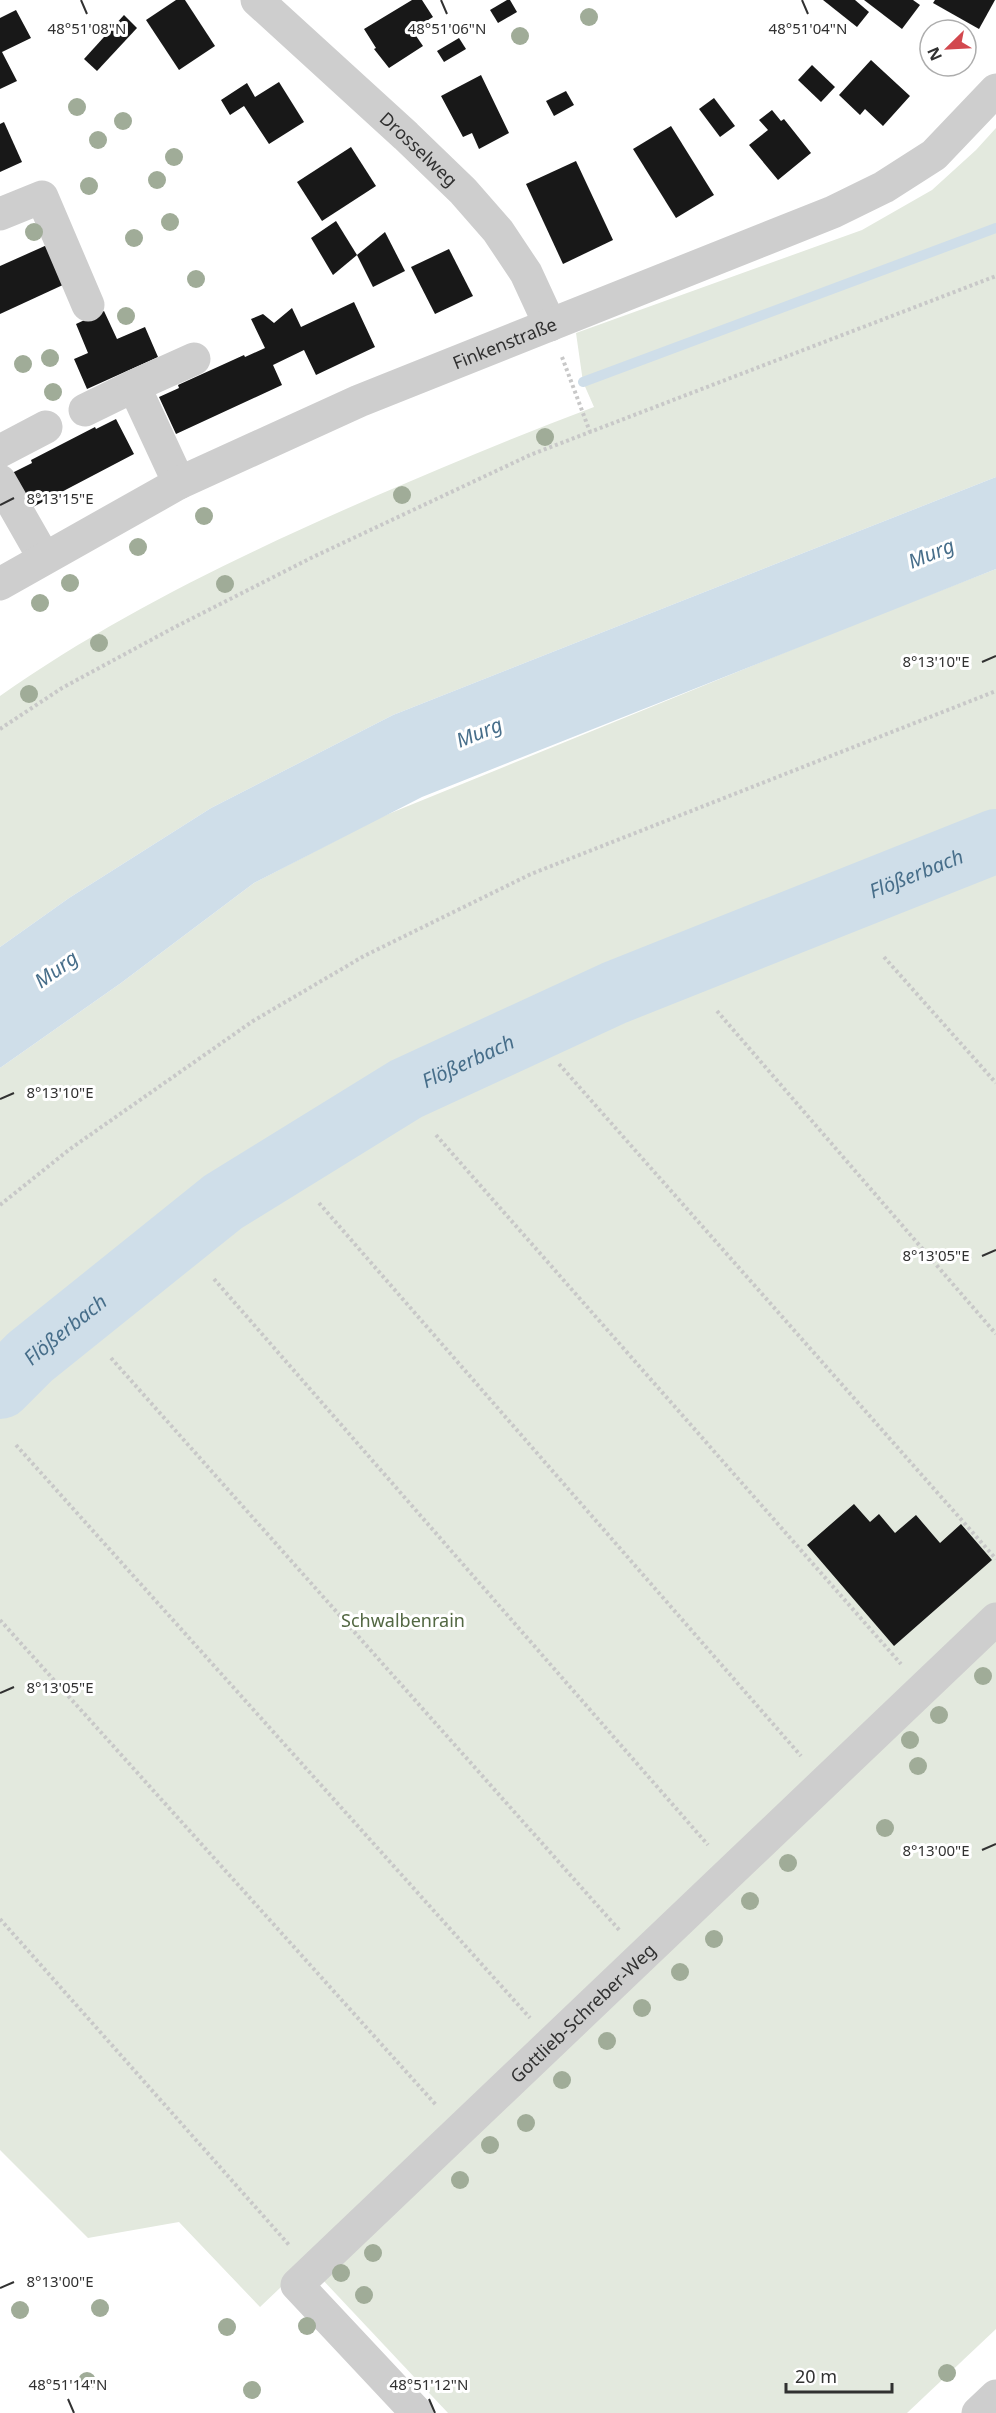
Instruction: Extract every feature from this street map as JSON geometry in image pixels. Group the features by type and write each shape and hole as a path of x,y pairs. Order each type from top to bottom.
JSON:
{"street":[{"name":"Drosselweg","path":"257,0 398,128 463,191 498,231 526,273 550,325"},
{"name":"Finkenstraße","path":"0,584 179,483 359,401 833,212 884,187 934,155 996,90"},
{"path":"0,214 42,196 88,304"},
{"path":"85,410 194,359"},
{"path":"134,386 179,483"},
{"path":"0,451 46,427"},
{"path":"0,481 44,558"},
{"name":"Gottlieb-Schreber-Weg","path":"417,2413 297,2285 996,1619"},
{"path":"978,2413 996,2396"}],"path":[{"path":"0,729 63,688 175,627 313,556 530,456 996,276"},
{"path":"550,325 590,432"},
{"path":"0,1205 70,1149 253,1021 364,956 531,874 996,691"},
{"path":"884,957 996,1083"},
{"path":"717,1011 996,1334"},
{"path":"560,1064 996,1559"},
{"path":"436,1135 923,1689"},
{"path":"319,1203 825,1784"},
{"path":"214,1279 732,1872"},
{"path":"111,1358 643,1957"},
{"path":"16,1445 552,2043"},
{"path":"0,1620 460,2131"},
{"path":"0,1919 312,2271"}],"green space":[{"path":"996,128 996,477 393,715 211,808 69,898 0,947 0,696 88,639 228,564 399,486 594,407 583,382 576,333 862,230 932,190 976,150"},
{"path":"996,569 996,828 615,978 400,1078 219,1192 28,1345 0,1373 0,1068 121,983 254,883 381,817 857,623"},
{"name":"Schwalbenrain","path":"996,851 996,1605 260,2307 179,2222 88,2238 0,2150 0,1410 45,1368 231,1216 411,1100 619,1000"},
{"path":"996,1633 996,2329 907,2413 448,2413 321,2278"}],"water":[{"name":"Murg","path":"996,477 996,569 422,797 254,883 121,983 0,1068 0,947 69,898 211,808 393,715"}],"building":[{"path":"176,0 185,0 215,46 179,70 146,20"},
{"path":"412,0 422,0 433,17 412,30 423,46 389,68 374,49 376,48 364,29"},
{"path":"510,0 517,12 498,23 490,10"},
{"path":"823,0 855,0 869,12 857,27"},
{"path":"864,0 913,0 920,5 902,29"},
{"path":"935,0 995,0 979,29 978,18 960,18 933,3"},
{"path":"16,10 31,38 2,52 17,81 0,89 0,18"},
{"path":"124,15 137,28 97,71 84,59"},
{"path":"459,38 466,49 444,62 437,51"},
{"path":"871,60 910,96 883,126 865,109 860,115 839,95"},
{"path":"812,65 835,87 821,102 798,80"},
{"path":"481,75 509,133 479,149 472,133 463,137 441,96"},
{"path":"279,82 304,122 269,144 244,106 230,115 221,100 247,83 255,97"},
{"path":"566,91 574,105 554,116 546,101"},
{"path":"714,98 735,126 720,137 699,109"},
{"path":"772,110 781,121 784,119 811,153 778,180 749,145 768,130 759,120"},
{"path":"4,122 22,162 0,172 0,124"},
{"path":"671,126 714,195 676,218 633,149"},
{"path":"351,147 376,186 322,221 297,182"},
{"path":"576,161 613,240 563,264 526,184"},
{"path":"336,221 357,255 333,275 311,238"},
{"path":"385,232 405,271 373,287 357,255"},
{"path":"47,245 65,284 0,314 0,266"},
{"path":"449,249 473,296 435,314 411,267"},
{"path":"354,302 375,347 316,375 304,350 273,365 282,385 176,434 159,397 179,388 178,385 265,348 251,319 263,314 274,323 292,308 301,327"},
{"path":"104,311 117,339 145,327 158,357 87,389 74,359 88,353 76,324"},
{"path":"116,419 134,454 31,508 12,473 32,463 31,460 95,427 96,429"},
{"path":"854,1504 870,1522 879,1514 895,1533 916,1515 940,1543 961,1524 992,1560 894,1646 807,1545"}],"waterway":[{"path":"583,382 996,228"},
{"name":"Flößerbach","path":"0,1387 30,1357 223,1202 406,1089 614,993 996,841"}]}
